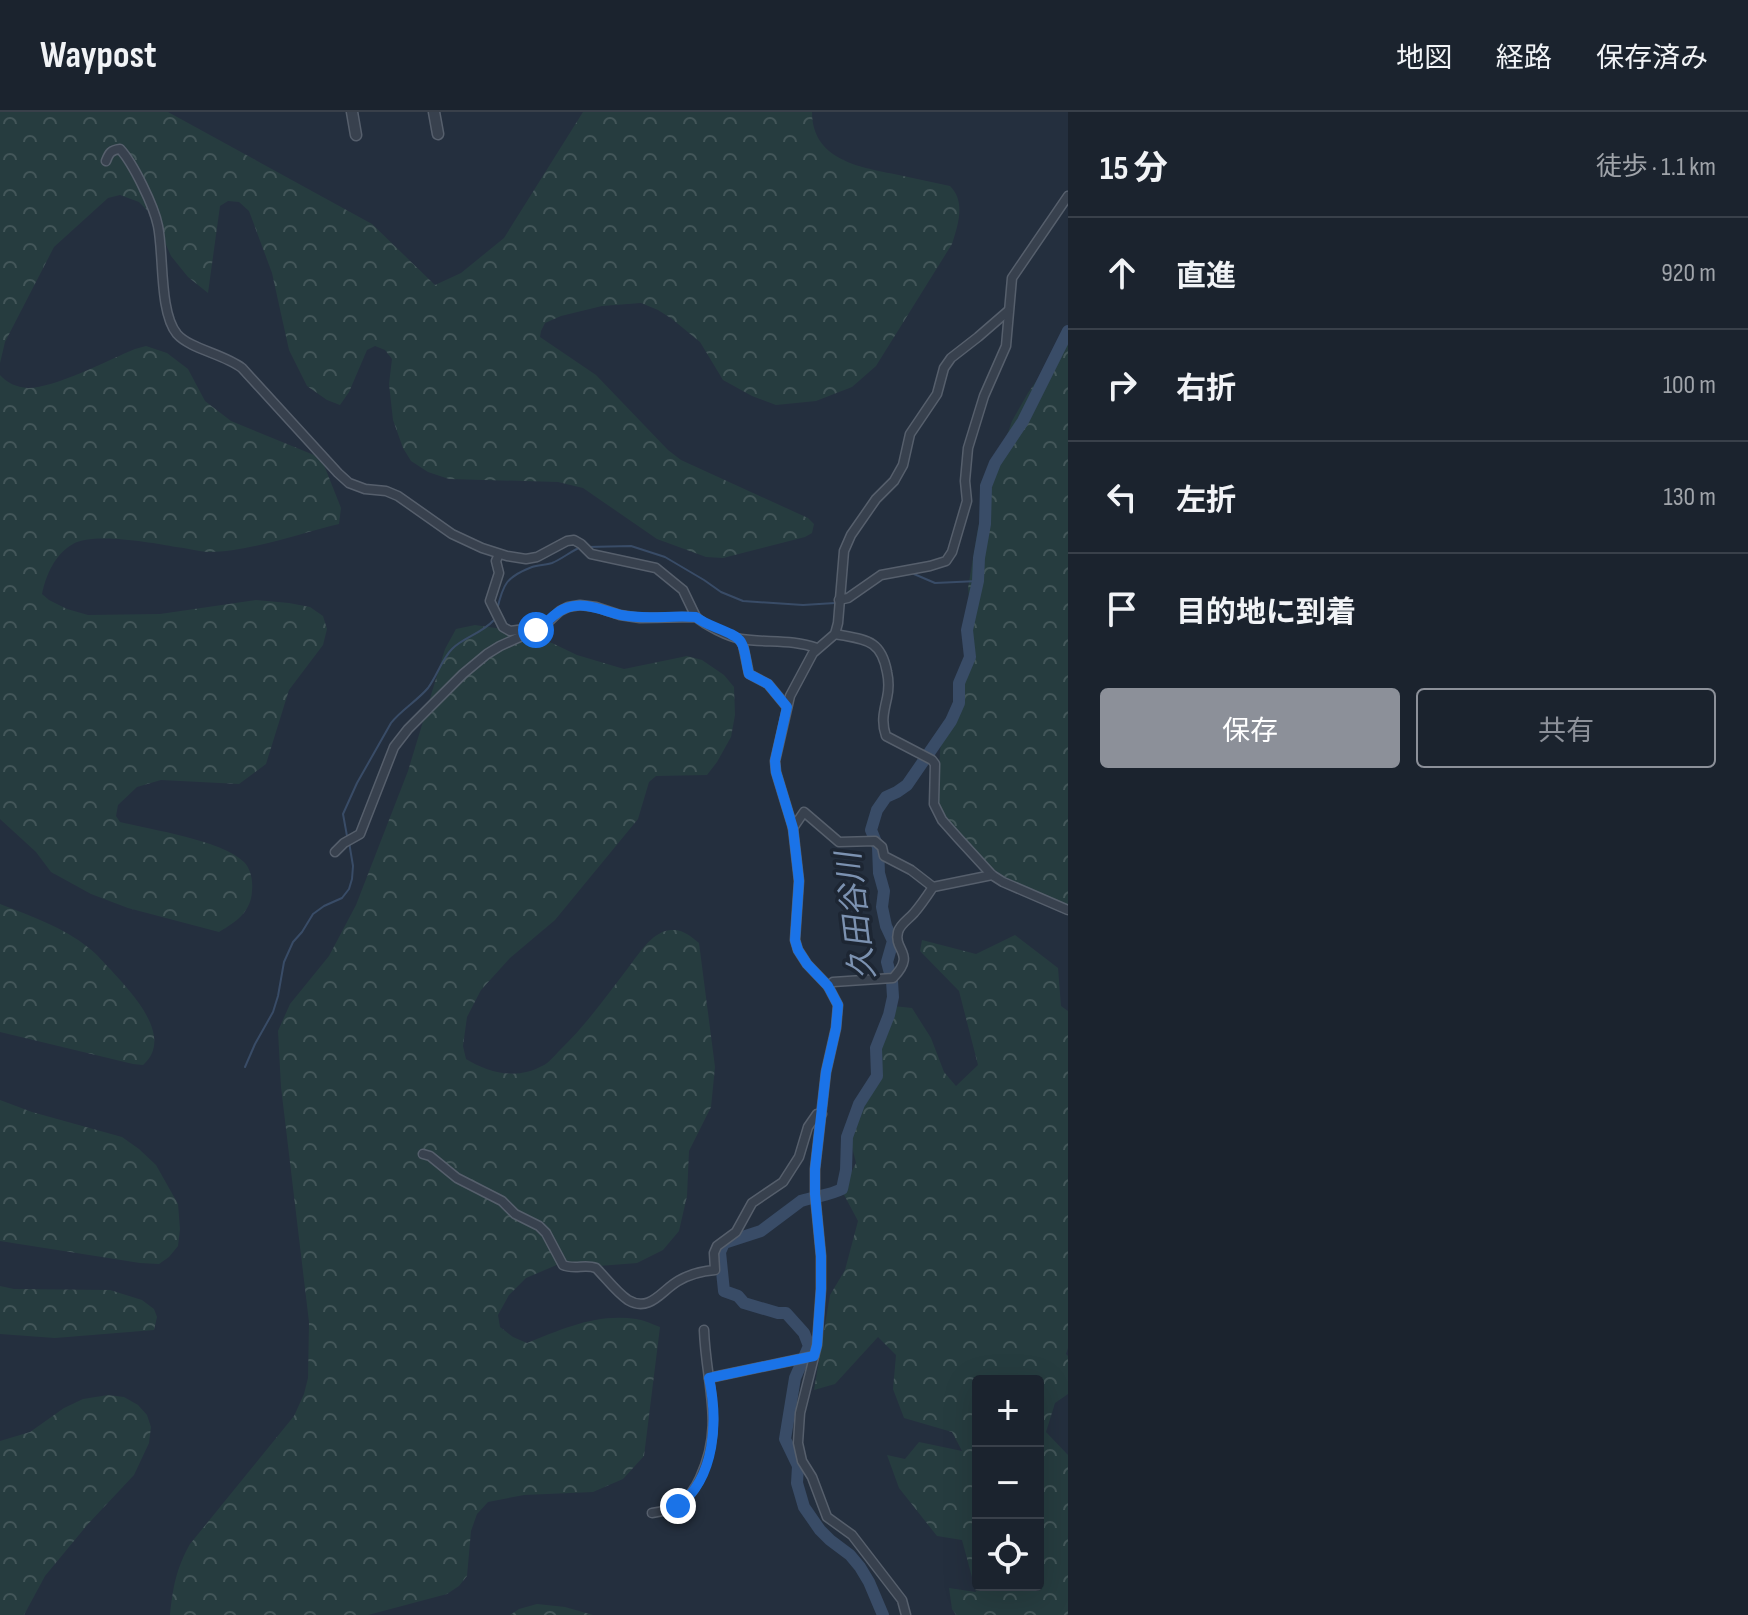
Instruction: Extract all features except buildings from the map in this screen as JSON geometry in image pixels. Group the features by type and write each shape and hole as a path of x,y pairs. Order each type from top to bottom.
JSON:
{"street":[{"path":"352,112 356,135"},
{"path":"434,112 438,134"},
{"path":"106,161 110,152 115,150 120,149 126,155 158,223 166,309 175,332 184,341 232,360 242,368 349,483 398,496 452,534 499,554 526,559 537,557 574,540 591,554 656,568 683,590 696,617 702,622 739,639 805,644 817,648"},
{"path":"839,600 848,598 881,575 946,561 952,552 967,501 968,448 984,396 1006,346 1012,278 1068,196"},
{"path":"906,1615 902,1600 852,1535 827,1517 812,1477 802,1461 798,1443 800,1413 811,1357 817,1345 821,1256 815,1169 826,1072 838,1005 828,986 807,964 795,940 799,881 793,828 775,761 790,696 817,648 835,634 844,551 851,535 876,499 894,481 903,465 910,434 937,394 944,368 951,358 1008,311"},
{"path":"499,554 496,561 499,573 490,601 503,627 510,631 525,629 528,633"},
{"path":"335,852 360,834 394,747 463,674 487,654 544,626 568,607 580,605 640,618 696,617"},
{"path":"835,634 880,649 889,690 882,725 886,736 935,764 934,804 942,820 992,875 1068,910"},
{"path":"739,639 749,674 768,684 787,707"},
{"path":"793,828 804,812 839,842 875,841 882,847 884,856 911,870 933,887"},
{"path":"828,986 833,982 893,978 901,970 904,960 897,936 899,927 933,887 992,875"},
{"path":"423,1154 430,1156 457,1178 502,1201 515,1214 539,1226 563,1265 569,1268 596,1268 628,1300 647,1304 679,1280 715,1270 714,1253 717,1246 736,1232 752,1203 783,1182 799,1157 808,1127 817,1114 822,1114"},
{"path":"652,1513 678,1506 687,1499 709,1457 714,1419 704,1330"},
{"path":"709,1378 811,1357"}],"green space":[{"path":"0,112 168,112 372,224 435,285 461,273 504,238 583,112 812,112 814,128 828,150 852,164 950,186 958,199 959,214 952,244 876,366 852,387 816,401 776,405 723,380 700,342 672,319 641,303 602,306 545,323 540,337 596,375 681,460 808,518 814,524 812,533 805,537 723,558 706,557 657,539 583,488 558,482 449,479 428,472 411,461 393,420 389,384 392,359 385,350 375,346 367,350 340,405 307,386 289,350 272,273 249,211 239,202 228,201 220,206 208,293 188,277 171,256 153,216 139,202 120,195 108,198 54,247 5,342 0,363"},
{"path":"1068,335 1068,907 1005,877 972,855 939,810 937,797 941,738 958,709 962,682 973,655 969,636 968,588 978,528 989,487 1012,421"},
{"path":"146,346 167,353 188,369 205,401 231,421 314,455 324,465 341,508 339,524 255,546 222,551 207,552 123,540 82,541 61,553 44,587 42,594 49,600 88,615 160,614 256,600 310,607 323,616 327,629 323,645 289,690 266,764 239,784 161,780 137,787 118,805 116,816 120,822 203,842 244,862 252,883 249,905 237,920 219,932 128,908 91,894 51,872 36,852 0,819 0,375 16,386 39,387 67,379"},
{"path":"475,625 509,630 624,669 687,656 702,660 724,675 734,687 735,715 731,737 717,762 707,775 656,776 649,782 638,819 555,920 510,958 481,990 467,1017 463,1046 466,1059 503,1073 523,1073 545,1065 579,1030 653,938 665,931 676,930 699,943 715,1067 711,1107 689,1151 687,1196 679,1231 663,1250 637,1263 599,1266 559,1264 526,1278 509,1295 498,1315 500,1327 527,1343 553,1332 607,1318 636,1319 660,1327 644,1456 623,1479 593,1492 524,1495 488,1502 477,1514 471,1531 467,1576 447,1594 368,1615 170,1615 176,1578 190,1544 294,1416 308,1378 309,1322 281,1087 278,1031 290,1004 329,956 356,905 408,771 445,649 456,629"},
{"path":"0,904 68,934 92,950 119,979 138,1002 152,1028 152,1054 143,1065 0,1032"},
{"path":"1015,935 1058,968 1061,1006 1068,1011 1068,1394 1055,1403 1046,1432 1068,1455 1068,1615 956,1615 949,1588 976,1592 1044,1591 1044,1375 972,1375 972,1577 962,1540 937,1536 899,1488 887,1455 905,1459 919,1442 962,1451 952,1432 904,1418 893,1389 896,1355 878,1337 835,1384 814,1390 830,1295 845,1270 858,1221 842,1191 856,1163 850,1139 856,1116 878,1081 877,1039 893,1006 912,1008 931,1038 944,1072 956,1086 978,1065 959,991 920,951 922,940 976,954"},
{"path":"0,1100 122,1137 139,1149 156,1165 178,1204 178,1246 169,1257 159,1264 140,1263 0,1241"},
{"path":"0,1286 14,1289 110,1290 142,1300 154,1309 157,1317 154,1330 55,1338 0,1334"},
{"path":"108,1395 124,1397 138,1405 147,1415 151,1427 149,1443 134,1475 45,1576 24,1615 0,1615 0,1441 30,1432 64,1408 83,1399"},
{"path":"537,1604 565,1607 593,1615 510,1615"}],"waterway":[{"name":"久田谷川","path":"883,1615 860,1567 820,1530 804,1507 797,1483 798,1466 785,1439 795,1378 809,1346 804,1333 786,1313 744,1303 738,1296 724,1291 720,1252 724,1243 761,1231 801,1201 842,1189 847,1137 859,1104 877,1076 876,1048 893,997 887,962 893,941 882,907 884,891 879,873 878,847 871,830 877,810 886,797 907,785 951,721 959,703 959,683 970,657 967,630 978,581 986,486 995,463 1023,421 1068,331"},
{"path":"587,547 631,546 665,557 721,592 743,601 803,605 835,603"},
{"path":"497,610 507,582 516,574 552,563 581,547"},
{"path":"914,574 935,583 978,581"},
{"path":"347,836 343,814 391,723 428,688 452,649 494,620"},
{"path":"245,1067 273,1012 284,962 293,942 313,914 342,898 349,889 353,866 349,842"}],"route":[{"path":"536,630 560,611 580,605 640,618 696,617 739,639 749,674 768,684 787,707 775,761 793,828 799,881 795,940 807,964 828,986 838,1005 826,1072 815,1169 821,1289 814,1356 709,1378 714,1419 709,1457 694,1490 678,1506"}]}
